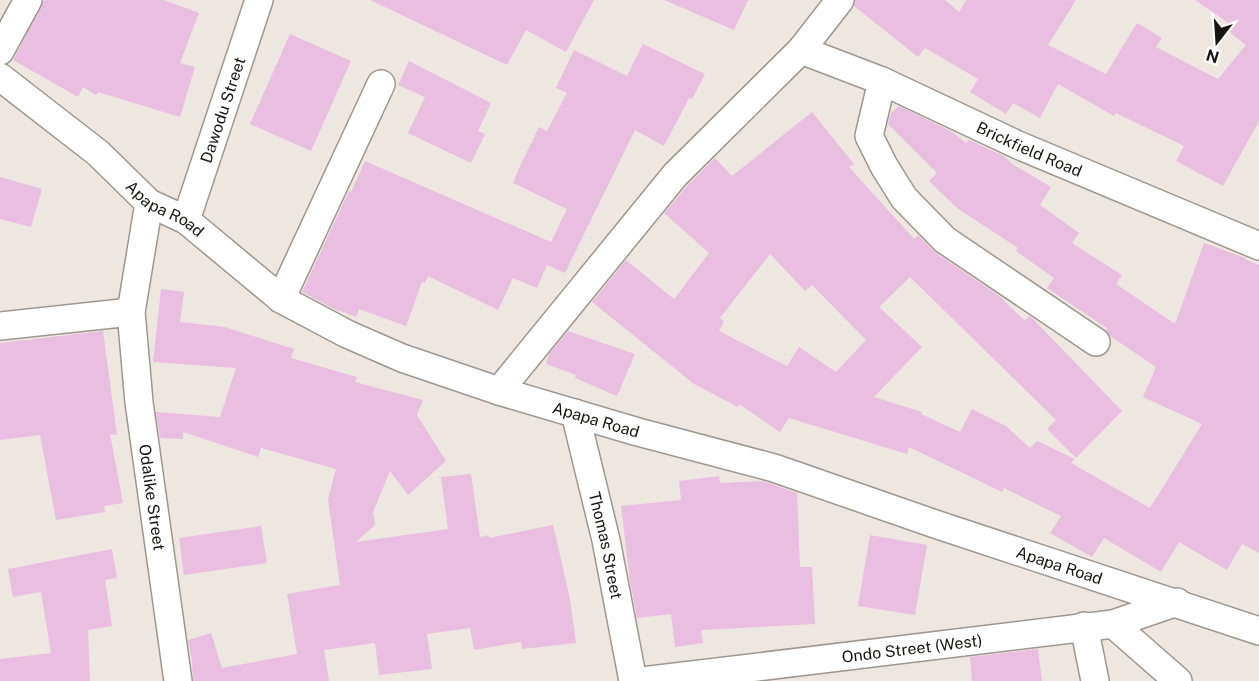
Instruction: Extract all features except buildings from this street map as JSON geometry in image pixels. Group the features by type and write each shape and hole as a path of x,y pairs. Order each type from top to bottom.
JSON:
{"street":[{"path":"2,43 28,0"},
{"name":"Dawodu Street","path":"186,220 259,0"},
{"path":"499,391 675,175 801,50 840,0"},
{"name":"Brickfield Road","path":"801,50 882,81 1018,145 1259,246"},
{"name":"Apapa Road","path":"0,77 98,153 150,203 186,220 281,298 337,329 402,358 499,391 638,432 774,468 1259,631"},
{"path":"882,81 869,136 904,198 945,240 1096,342"},
{"path":"281,298 381,84"},
{"name":"Odalike Street","path":"150,203 131,312 139,402 178,681"},
{"path":"0,326 131,312"},
{"name":"Thomas Street","path":"575,413 606,540 633,681"},
{"name":"Ondo Street (West)","path":"642,681 1113,624 1177,602"},
{"path":"1113,624 1178,681"},
{"path":"1084,626 1095,681"}]}
